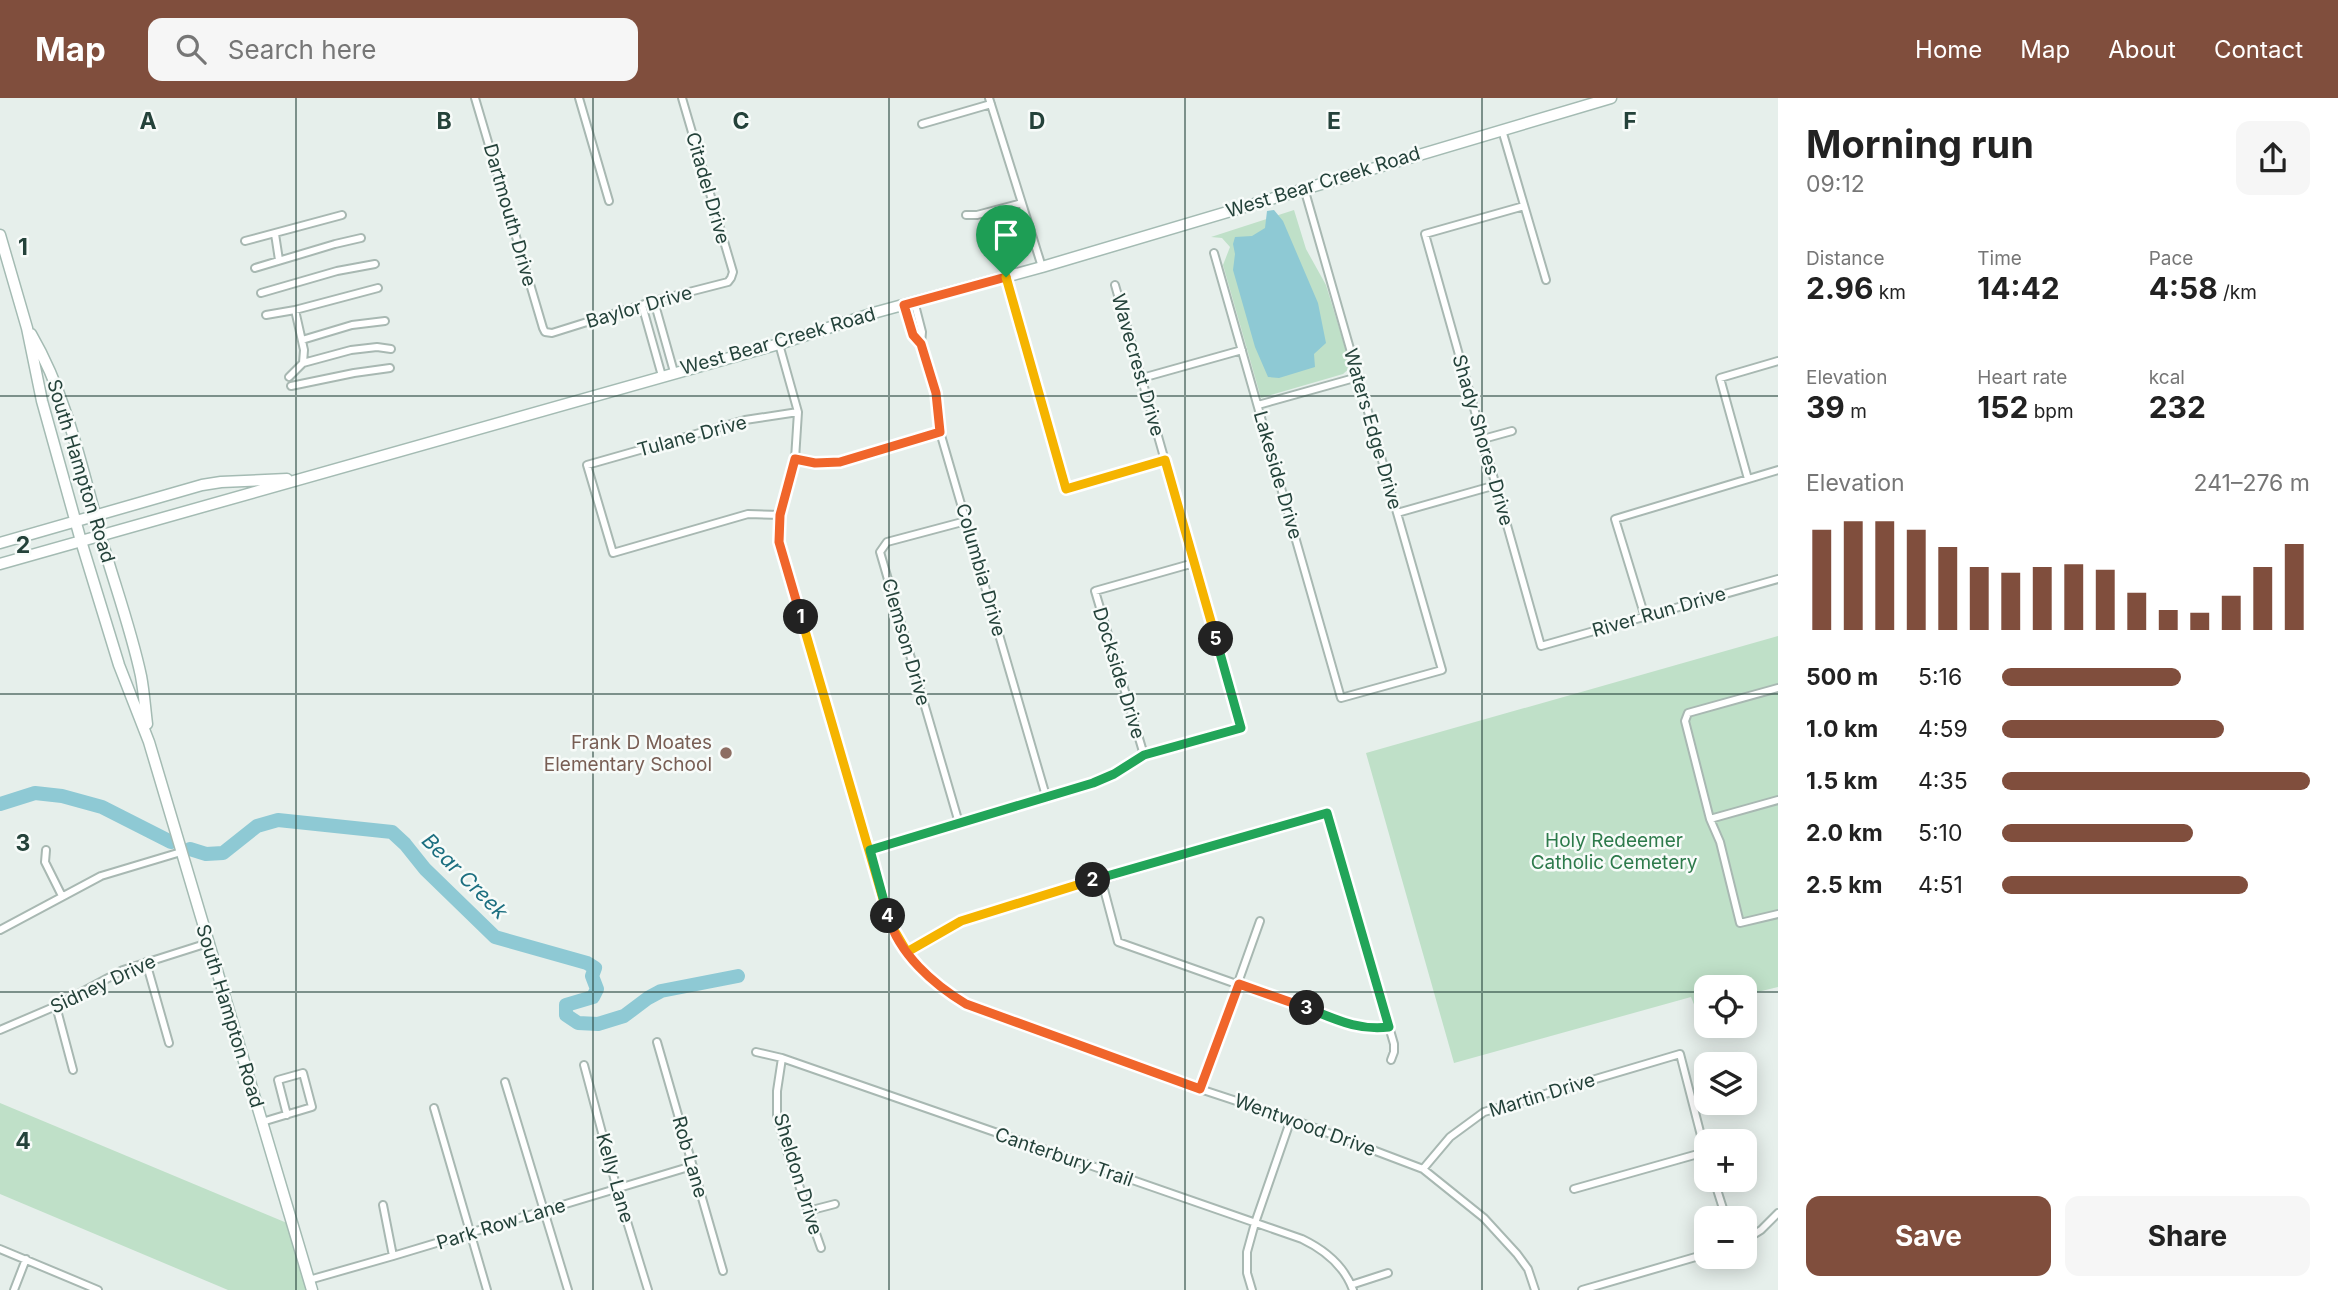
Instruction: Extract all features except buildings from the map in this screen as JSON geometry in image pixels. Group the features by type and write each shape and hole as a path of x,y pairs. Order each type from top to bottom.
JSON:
{"main road":[{"name":"West Bear Creek Road","path":"0,564 779,344 909,303 1042,267 1611,98"},
{"name":"South Hampton Road","path":"0,235 27,328 42,401 81,541 119,665 149,742 310,1285"},
{"name":"South Hampton Road","path":"27,328 47,361 62,400 139,670 149,742"},
{"name":"West Bear Creek Road","path":"0,543 212,484 308,477"}],"street":[{"name":"Dartmouth Drive","path":"475,98 545,332"},
{"path":"579,98 609,201"},
{"name":"Citadel Drive","path":"682,98 733,272 732,278"},
{"path":"922,124 990,101 1042,267"},
{"path":"1502,130 1546,281"},
{"name":"Waters Edge Drive","path":"1304,187 1442,670"},
{"path":"966,215 977,215 1022,203"},
{"name":"Shady Shores Drive","path":"1524,206 1425,234 1541,646"},
{"path":"245,242 342,215"},
{"path":"275,234 279,260"},
{"path":"255,268 361,238"},
{"name":"Lakeside Drive","path":"1214,253 1341,698 1442,670"},
{"path":"261,293 337,271 375,264"},
{"path":"1006,277 1066,489 1165,460"},
{"name":"Baylor Drive","path":"545,332 728,282 732,278"},
{"name":"Wavecrest Drive","path":"1115,285 1241,728 1144,755"},
{"path":"266,315 378,288"},
{"path":"654,301 674,372"},
{"name":"Columbia Drive","path":"909,303 913,335 921,344"},
{"name":"Columbia Drive","path":"909,303 922,332 921,344 936,393 940,432 1046,796"},
{"path":"642,305 662,376"},
{"path":"295,310 304,350 303,363"},
{"path":"302,340 352,325 385,321"},
{"name":"Wentwood Drive","path":"779,344 798,412 795,459 780,515 779,542 890,923 907,952 942,989 966,1004 1291,1119 1423,1169 1484,1218 1528,1269 1535,1290"},
{"path":"289,377 303,363 351,350 377,347 391,349"},
{"path":"1142,379 1242,350"},
{"path":"1748,479 1720,378 1778,361"},
{"path":"291,386 390,368"},
{"path":"1258,405 1358,377"},
{"name":"Tulane Drive","path":"780,515 748,514 613,553 587,465 745,420 798,412"},
{"path":"1483,439 1511,431"},
{"path":"795,459 815,463 840,462 940,432"},
{"path":"1645,617 1615,519 1778,470"},
{"path":"1397,513 1496,485"},
{"name":"Clemson Drive","path":"958,823 880,552 887,542 966,521"},
{"name":"Dockside Drive","path":"1144,755 1095,591 1194,563"},
{"name":"River Run Drive","path":"1541,646 1778,579"},
{"path":"1778,688 1688,713 1685,721 1740,923 1778,914"},
{"path":"870,850 1093,783 1114,774 1144,755"},
{"path":"1710,819 1778,800"},
{"path":"907,952 961,921 1327,813 1394,1044 1391,1060"},
{"path":"46,850 45,862 61,896"},
{"path":"0,930 102,876 181,852"},
{"path":"1101,878 1118,942 1355,1026 1372,1029 1389,1027"},
{"path":"1200,1089 1260,921"},
{"name":"Sidney Drive","path":"0,1030 56,1006 123,970 208,943"},
{"path":"146,962 169,1042"},
{"path":"56,1006 73,1070"},
{"name":"Rob Lane","path":"657,1042 723,1271"},
{"name":"Canterbury Trail","path":"756,1052 782,1058 1302,1239 1324,1250 1337,1263 1352,1288"},
{"name":"Martin Drive","path":"1423,1169 1450,1138 1484,1111 1680,1054 1700,1129"},
{"name":"Sheldon Drive","path":"782,1058 777,1091 777,1116 821,1248"},
{"name":"Kelly Lane","path":"584,1065 617,1189 648,1290"},
{"path":"262,1122 287,1115 312,1107 303,1073 278,1080 287,1115"},
{"path":"505,1082 568,1290"},
{"path":"434,1108 487,1290"},
{"path":"1252,1290 1247,1273 1247,1252 1291,1119"},
{"path":"1574,1189 1694,1156"},
{"name":"Park Row Lane","path":"310,1285 469,1232 692,1166"},
{"path":"808,1210 835,1204"},
{"path":"383,1205 393,1256"},
{"path":"1757,1232 1778,1213"},
{"path":"0,1249 98,1290"},
{"path":"1582,1290 1694,1257"},
{"path":"14,1290 26,1259"},
{"path":"1352,1288 1388,1273"}],"green space":[{"path":"1294,210 1306,249 1326,285 1351,367 1343,374 1261,398 1223,265 1230,247 1222,238 1211,237"},
{"name":"Holy Redeemer Catholic Cemetery","path":"1778,636 1778,987 1757,992 1757,975 1694,975 1694,1004 1691,997 1454,1063 1366,753"},
{"path":"0,1103 287,1223 307,1290 228,1290 0,1194"}],"water":[{"path":"1274,210 1283,221 1318,303 1326,343 1314,354 1315,367 1279,378 1268,377 1255,347 1233,270 1235,237 1252,236 1265,228 1267,211"}],"waterway":[{"name":"Bear Creek","path":"0,804 35,793 62,796 102,807 171,842"},
{"name":"Bear Creek","path":"190,849 206,854 223,853 257,826 278,820 392,832 425,869 495,937 587,963 595,968 592,976 597,989 593,997 566,1005 566,1015 578,1023 598,1024 624,1016 661,991 738,976"}],"place":[{"name":"Frank D Moates Elementary School","path":"726,753"}],"route":[{"path":"1006,277 904,305 913,335 921,344 936,393 940,432 840,462 815,463 795,459 780,515 779,542 890,923 907,952 961,921 1327,813 1389,1027 1372,1029 1355,1026 1239,984 1200,1089 966,1004 942,989 922,970 907,952 890,923 870,850 1093,783 1114,774 1144,755 1241,728 1165,460 1066,489 1006,277"}]}
